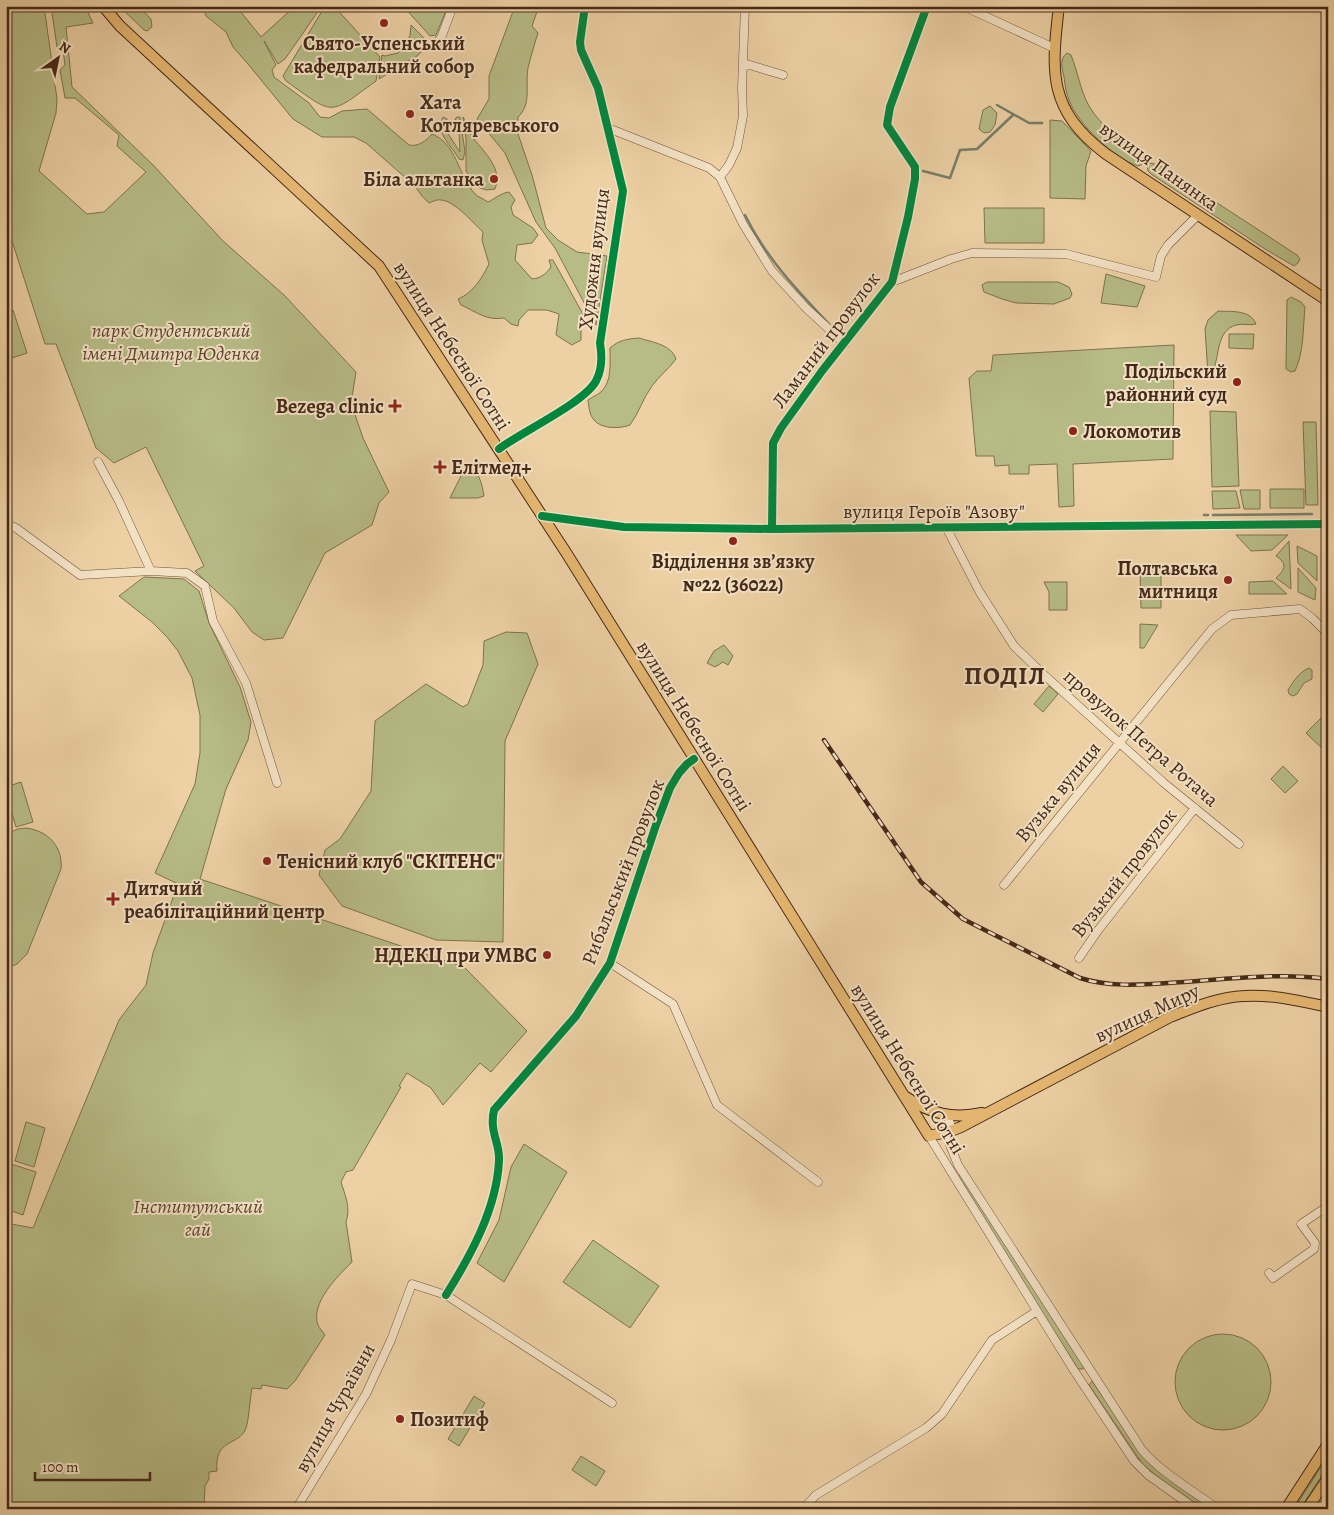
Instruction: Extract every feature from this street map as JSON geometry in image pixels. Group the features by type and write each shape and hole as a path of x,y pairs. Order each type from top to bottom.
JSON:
{"main road":[{"name":"вулиця Небесної Сотні","path":"103,6 120,26 379,266 542,516 928,1136"},
{"name":"вулиця Панянка","path":"1058,6 1054,48 1057,91 1068,115 1088,140 1106,154 1328,301"},
{"name":"вулиця Миру","path":"928,1136 951,1132 1170,1017 1208,1003 1243,996 1286,998 1328,1006"},
{"name":"вулиця Миру","path":"903,1095 917,1105 947,1116 974,1115 992,1111"},
{"path":"918,1118 933,1112"},
{"path":"1286,1509 1327,1445"},
{"path":"1308,1509 1328,1478"}],"street":[{"path":"433,46 440,38 453,6"},
{"name":"Художня вулиця","path":"499,449 510,440 566,407 591,389 599,375 601,364 600,343 623,191 598,88 581,50 580,42 585,6"},
{"path":"720,177 729,166 736,148 743,116 745,6"},
{"name":"Ламаний провулок","path":"772,529 773,444 781,428 822,371 892,282 908,218 916,167 887,125 890,107 928,6"},
{"path":"963,6 1054,48"},
{"path":"743,63 783,75"},
{"path":"608,128 709,168 720,177 743,224 772,271 806,308 845,344"},
{"name":"Ламаний провулок","path":"892,282 951,259 972,253 1066,254 1156,278 1161,256 1168,245 1198,215"},
{"path":"98,462 151,571"},
{"name":"вулиця Героїв \"Азову\"","path":"542,516 624,527 772,529 1328,524"},
{"path":"6,524 16,528 80,575 151,571 187,573 205,586 213,621 246,683 277,782"},
{"name":"провулок Петра Ротача","path":"946,527 979,591 1014,646 1120,743 1194,808 1239,844"},
{"name":"Вузька вулиця","path":"1004,885 1212,630 1231,615 1300,609 1328,634"},
{"name":"Рибальський провулок","path":"446,1295 470,1257 494,1193 500,1158 493,1133 494,1110 576,1016 610,963 670,788 679,773 694,759"},
{"name":"Вузький провулок","path":"1079,958 1099,929 1194,808"},
{"path":"610,963 673,1004 717,1105 818,1182"},
{"name":"вулиця Небесної Сотні","path":"947,1116 951,1126 952,1151 964,1174 1142,1450 1152,1461 1218,1509"},
{"name":"вулиця Небесної Сотні","path":"928,1136 1079,1378 1134,1461 1148,1475 1196,1509"},
{"path":"955,1179 957,1172 960,1171 964,1174"},
{"path":"1269,1273 1273,1278 1314,1250 1315,1243 1301,1224 1328,1206"},
{"name":"вулиця Чураївни","path":"296,1509 366,1394 391,1340 412,1284 446,1295"},
{"path":"446,1295 612,1403"},
{"path":"804,1509 816,1495 926,1428 942,1414 992,1340 1037,1311"},
{"path":"1079,1378 1092,1370"},
{"name":"вулиця Чураївни","path":"290,1509 304,1496"}],"green space":[{"name":"парк Студентський імені Дмитра Юденка","path":"6,6 44,6 57,99 56,113 39,171 87,214 104,212 146,172 117,146 119,135 75,98 65,98 60,70 65,65 63,50 57,47 51,6 85,6 93,23 66,27 72,87 153,165 223,241 284,295 356,372 351,403 363,438 389,492 379,503 372,525 325,553 283,638 264,640 252,632 234,608 195,571 204,566 146,447 114,463 96,448 56,344 45,344 6,222 6,149 12,137 6,131"},
{"path":"119,6 138,6 151,19 152,27 147,31 144,30"},
{"path":"203,6 236,6 261,37 295,6 318,6 319,10 285,59 278,64 264,41 276,65 272,70 274,77 309,103 320,117 329,118 342,111 367,109 409,145 422,143 432,134 447,145 469,186 476,195 488,202 509,192 515,200 511,207 513,215 533,228 538,235 532,243 517,245 515,260 532,279 545,274 551,267 549,260 553,260 584,316 581,325 581,340 572,345 556,335 559,314 547,310 528,310 519,320 518,326 511,324 504,318 487,317 461,305 458,299 473,289 489,264 482,240 483,232 452,204 439,200 429,203 415,186 366,143 354,137 322,137 293,119 233,47 226,32 206,16"},
{"path":"325,6 334,6 380,57 376,81 349,101 339,106 331,107 323,106 314,101 286,81 283,76"},
{"path":"403,6 448,6 436,35 430,36"},
{"path":"515,6 539,6 532,26 538,33 527,74 527,100 518,117 517,131 532,175 546,228 558,240 577,252 607,256 596,325 555,248 536,222 505,153 477,119 489,99 489,76"},
{"path":"411,25 430,44 417,56 379,79 382,55 398,53 410,36"},
{"path":"1067,53 1071,55 1083,94 1094,114 1113,133 1143,155 1146,163 1138,166 1118,156 1097,139 1080,119 1069,100 1066,89 1062,64 1064,55"},
{"path":"990,106 997,113 995,125 990,132 984,133 979,129 983,110"},
{"path":"443,117 447,119 445,129 460,152 459,130 455,119 460,117 465,152 463,160 459,159 445,140 441,129"},
{"path":"463,117 472,137 488,156 495,168 497,182 495,189 486,190 478,187 466,171 466,139"},
{"path":"1050,120 1062,121 1091,151 1086,166 1085,199 1050,198"},
{"path":"1150,163 1159,165 1297,255 1300,259 1298,263 1294,266 1265,249 1151,174 1147,166"},
{"path":"984,208 1044,208 1044,243 985,243"},
{"path":"1106,274 1145,286 1137,307 1101,303"},
{"path":"987,282 1058,282 1069,287 1072,294 1070,298 1054,304 1016,303 984,292 982,285"},
{"path":"1291,297 1301,302 1305,307 1300,356 1295,371 1291,372 1286,369 1287,300"},
{"path":"13,310 27,353 6,360 6,312"},
{"path":"1218,311 1245,314 1253,319 1256,324 1241,324 1229,328 1221,339 1212,373 1208,374 1205,329 1208,320"},
{"path":"1229,334 1254,334 1253,349 1229,348"},
{"path":"639,338 665,347 670,350 676,359 652,386 630,425 616,428 601,425 591,415 588,400 599,394 605,387 610,371 610,348 623,340"},
{"name":"Локомотив","path":"1174,345 1173,459 1073,464 1074,506 1059,507 1057,464 1029,465 1029,474 1009,474 1009,465 995,466 994,456 976,456 969,378 977,371 991,371 993,355"},
{"path":"1210,411 1236,412 1239,486 1212,487"},
{"path":"1303,422 1316,422 1318,505 1306,505"},
{"path":"467,464 477,474 484,496 478,498 450,498"},
{"path":"1270,489 1304,489 1304,508 1270,508"},
{"path":"1240,490 1260,490 1260,509 1244,509"},
{"path":"1212,491 1236,491 1240,508 1213,509"},
{"path":"1236,535 1288,535 1272,550 1251,551"},
{"path":"1289,541 1291,589 1276,578 1282,572 1284,566 1282,561 1276,556"},
{"path":"1297,546 1317,556 1317,581 1298,563"},
{"path":"1140,567 1161,567 1161,608 1141,608"},
{"path":"1298,568 1316,588 1315,600 1298,592"},
{"name":"Інститутський гай","path":"144,577 184,579 199,591 209,623 240,687 251,722 248,740 226,789 200,879 464,967 527,1031 491,1072 480,1063 443,1105 431,1088 407,1073 399,1086 401,1087 353,1170 346,1172 341,1182 348,1207 346,1222 352,1262 327,1290 318,1308 318,1325 325,1335 295,1381 287,1389 262,1385 261,1389 252,1388 246,1428 243,1434 223,1447 219,1453 217,1471 209,1472 209,1479 205,1486 204,1504 200,1509 6,1509 6,1223 33,1228 119,1020 146,985 153,953 178,884 155,873 195,784 200,753 200,715 192,678 178,651 167,637 152,622 119,596"},
{"path":"1273,581 1287,594 1249,594 1249,582"},
{"path":"1044,582 1067,582 1067,610 1049,610 1049,592"},
{"path":"1140,624 1158,625 1144,648 1140,648"},
{"path":"506,632 527,633 538,664 505,741 503,942 436,940 342,906 319,875 325,850 340,839 371,791 375,721 426,684 463,707 468,704 483,665 484,641"},
{"path":"724,645 733,656 728,665 723,662 715,667 707,663 714,651"},
{"path":"1309,668 1312,670 1312,679 1304,683 1297,694 1293,696 1289,694 1288,690 1294,680"},
{"path":"1049,686 1058,694 1043,712 1034,704"},
{"path":"1321,718 1328,725 1327,753 1306,733"},
{"path":"1283,766 1298,781 1285,793 1271,779"},
{"path":"21,782 33,822 16,827 6,787"},
{"path":"26,828 41,832 52,841 59,853 61,869 27,954 17,964 6,969 6,834"},
{"path":"26,1122 45,1128 34,1167 15,1161"},
{"path":"524,1144 567,1172 504,1282 477,1263 499,1220 511,1167"},
{"path":"11,1164 36,1172 23,1215 6,1209 6,1179"},
{"path":"960,1175 1084,1366 1083,1369 1078,1369 957,1178"},
{"path":"593,1240 659,1286 630,1328 563,1282"},
{"path":"1223,1334 1241,1337 1257,1348 1268,1364 1271,1382 1268,1400 1257,1416 1241,1427 1223,1430 1205,1427 1189,1416 1178,1400 1175,1382 1178,1364 1189,1348 1205,1337"},
{"path":"1092,1381 1147,1461 1214,1509 1203,1509 1143,1465 1089,1385"},
{"path":"474,1396 485,1403 459,1446 448,1439"},
{"path":"581,1456 605,1471 596,1486 572,1470"},
{"path":"1328,1456 1328,1466 1300,1509 1294,1509"}],"waterway":[{"path":"997,105 1029,123 1042,123"},
{"path":"923,171 950,178 960,150 977,149 1013,115"},
{"path":"745,215 753,231 772,259 829,324"},
{"path":"1213,515 1312,514"}],"railway":[{"path":"824,740 921,882 963,919 1080,978 1101,983 1124,985 1268,976 1328,979"}],"cycle path":[{"path":"499,449 579,399 596,381 600,367 600,343 623,191 598,88 581,50 580,42 585,6"},
{"path":"772,529 773,443 781,428 822,371 892,282 908,217 915,179 915,167 887,125 890,107 927,6"},
{"path":"542,516 624,527 772,529 1328,524"},
{"path":"446,1295 465,1264 481,1230 493,1196 499,1160 493,1125 494,1110 576,1016 610,963 670,788 679,773 694,759"}],"place":[{"name":"Свято-Успенський кафедральний собор","path":"384,23"},
{"name":"Хата Котляревського","path":"410,114"},
{"name":"Біла альтанка","path":"494,179"},
{"name":"Подільский районний суд","path":"1237,382"},
{"name":"Bezega clinic","path":"395,406"},
{"name":"Локомотив","path":"1073,431"},
{"name":"Елітмед+","path":"440,467"},
{"name":"Відділення зв’язку №22 (36022)","path":"733,541"},
{"name":"Полтавська митниця","path":"1228,580"},
{"name":"Тенісний клуб \"СКІТЕНС\"","path":"267,861"},
{"name":"Дитячий реабілітаційний центр","path":"113,899"},
{"name":"НДЕКЦ при УМВС","path":"547,955"},
{"name":"Позитиф","path":"400,1419"}],"district":[{"name":"ПОДІЛ","path":"1005,676"}]}
